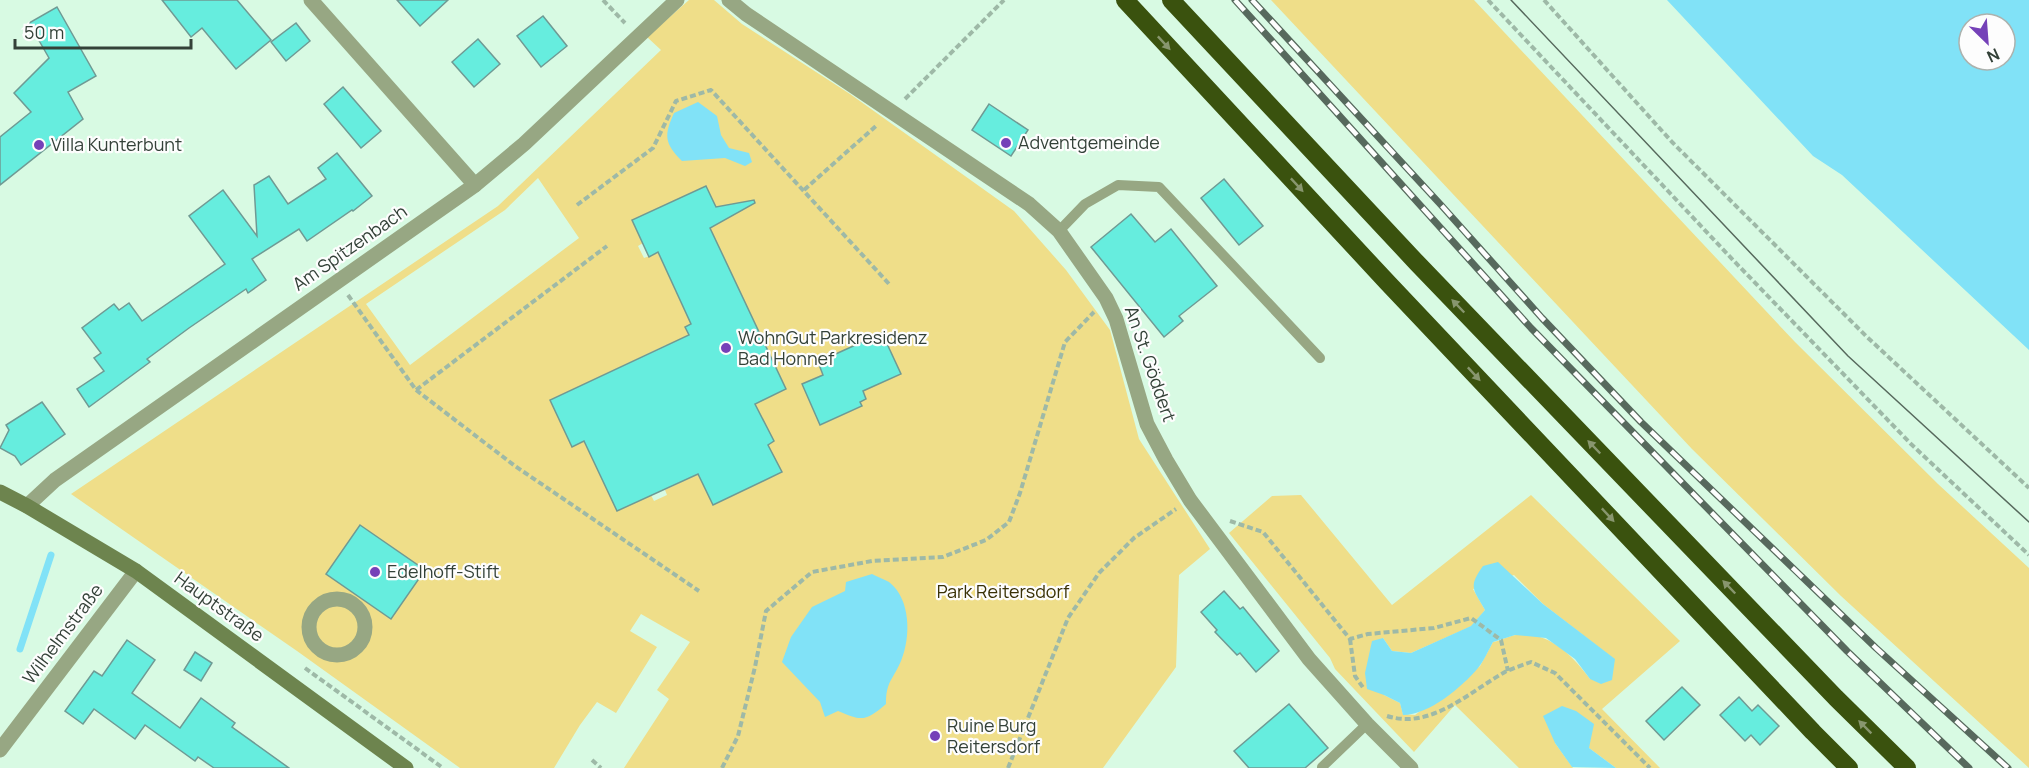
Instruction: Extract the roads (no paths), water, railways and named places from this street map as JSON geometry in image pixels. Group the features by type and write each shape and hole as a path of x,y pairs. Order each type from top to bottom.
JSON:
{"highway":[{"path":"1125,0 1387,282 1849,768"},
{"path":"1171,0 1417,263 1820,681 1907,768"}],"main road":[{"name":"Hauptstraße","path":"0,492 136,571 406,768"}],"street":[{"path":"311,0 474,185"},
{"name":"Am Spitzenbach","path":"27,506 55,480 474,185 524,144 677,0"},
{"name":"An St. Göddert","path":"729,0 746,14 1029,204 1059,231 1106,298 1116,319 1148,424 1190,500 1309,659 1366,723 1411,768"},
{"name":"Wilhelmstraße","path":"0,750 136,571"}],"lane":[{"path":"1059,231 1085,204 1118,185 1158,187 1320,358"},
{"path":"1322,767 1366,723"}],"water":[{"path":"1667,0 2029,0 2029,350 1842,175 1813,156"},
{"path":"698,102 717,116 721,135 729,148 749,153 752,162 745,166 725,158 682,161 676,155 669,144 667,133 674,113"},
{"path":"1498,562 1543,604 1615,659 1612,680 1601,684 1590,679 1575,659 1546,638 1515,635 1493,642 1482,662 1454,691 1434,705 1413,714 1403,715 1400,703 1367,689 1365,673 1372,641 1383,638 1392,651 1411,653 1471,626 1485,610 1475,592 1475,579 1483,566"},
{"path":"872,574 889,582 902,598 907,630 901,661 889,685 886,704 873,714 858,718 838,711 825,717 820,702 782,662 791,637 812,607 845,591 846,582"},
{"path":"1562,706 1576,711 1594,724 1589,748 1616,768 1572,767 1555,743 1543,716"}],"waterway":[{"path":"20,649 51,555"}],"tram line":[{"path":"1511,0 1848,356 2029,522"}],"railway":[{"path":"1235,0 1531,328 1847,651 1969,768"},
{"path":"1252,0 1542,318 1641,422 1876,648 2008,768"}],"place":[{"name":"Adventgemeinde","path":"1006,143"},
{"name":"Villa Kunterbunt","path":"39,145"},
{"name":"WohnGut Parkresidenz Bad Honnef","path":"726,348"},
{"name":"Edelhoff-Stift","path":"375,572"},
{"name":"Ruine Burg Reitersdorf","path":"935,736"}],"park label":[{"name":"Park Reitersdorf","path":"1003,592"}]}
